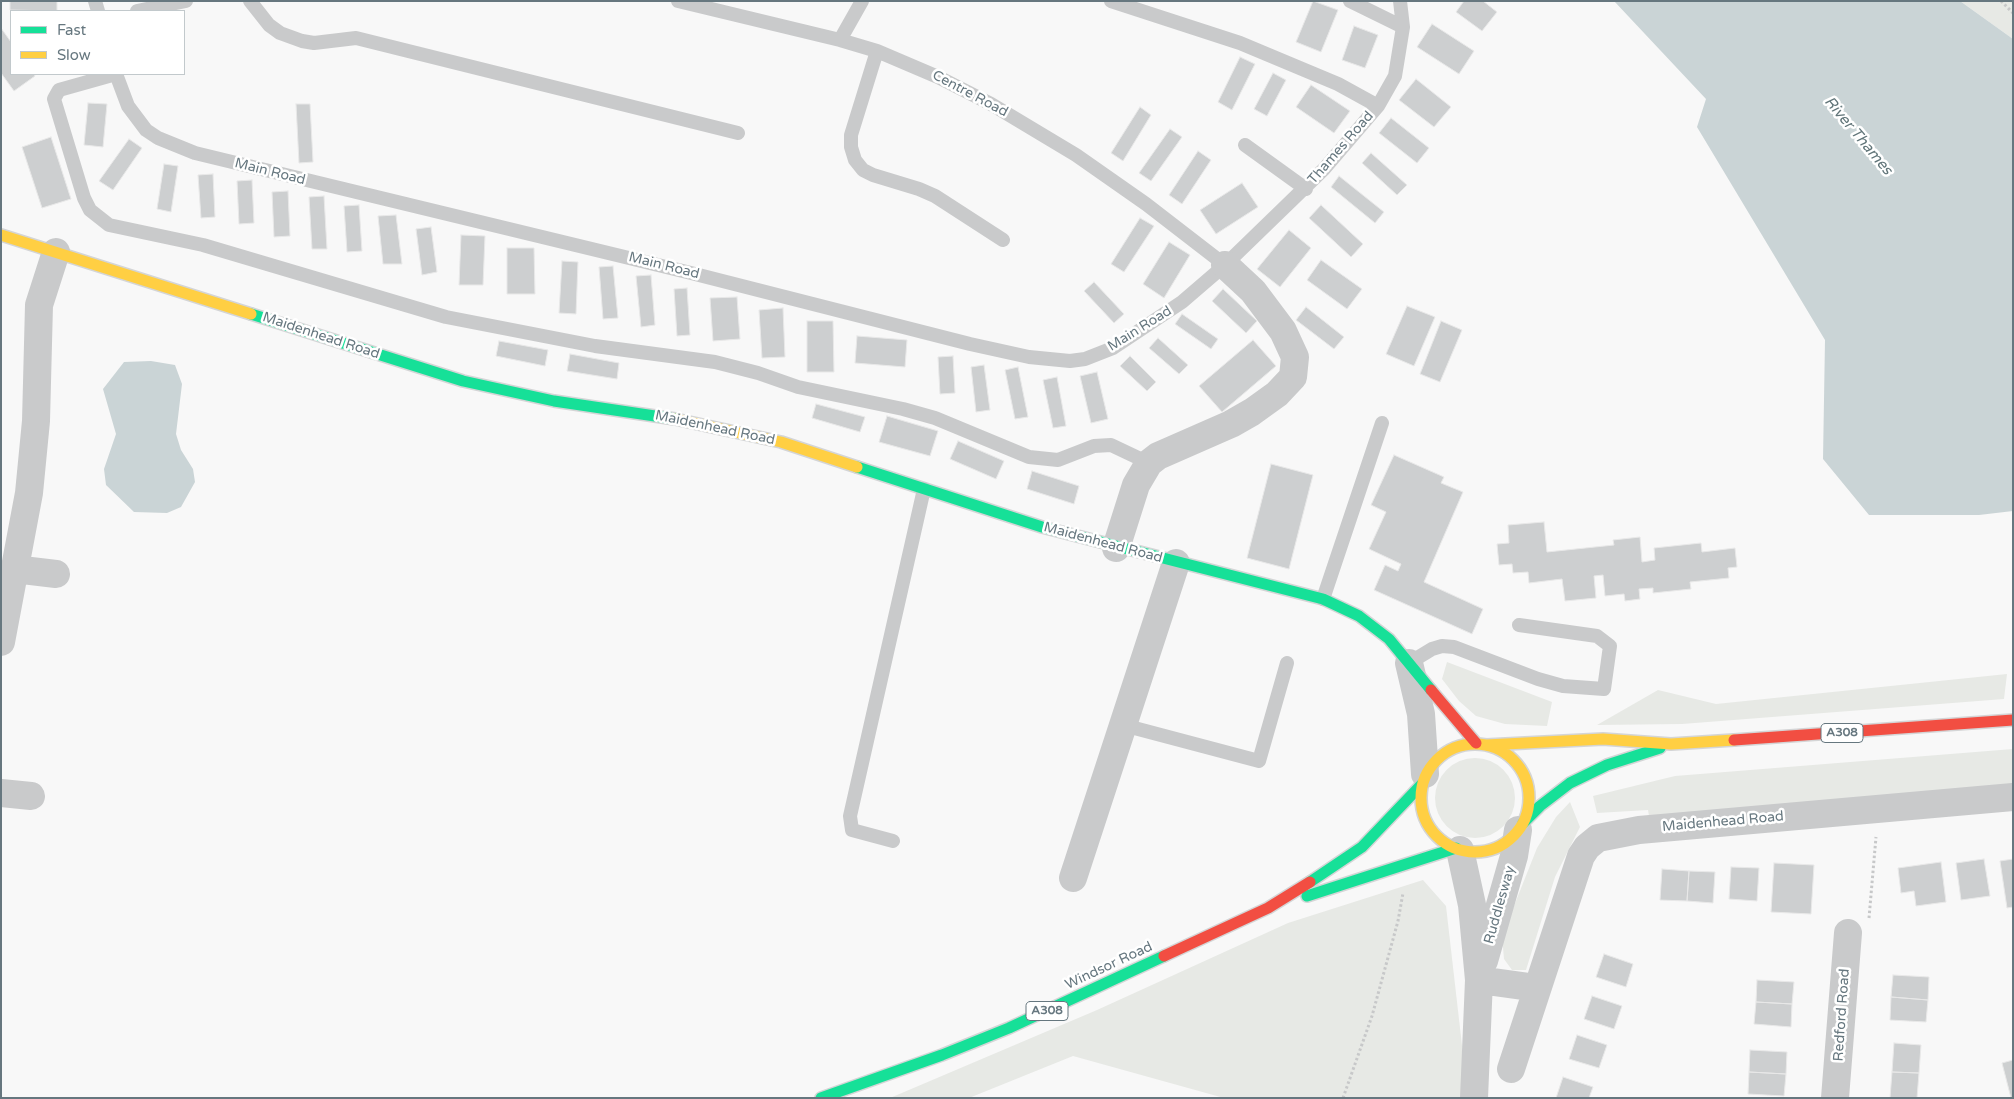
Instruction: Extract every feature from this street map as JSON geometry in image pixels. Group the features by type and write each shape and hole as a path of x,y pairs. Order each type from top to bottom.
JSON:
{"main road":[{"name":"Maidenhead Road","path":"1,235 463,381 554,401 691,421 735,430 782,442 1042,527 1116,548 1323,599 1358,616 1389,639 1481,744"},
{"name":"A308","path":"1481,744 1603,739 1671,744 2013,720"},
{"path":"1465,744 1481,744 1506,753 1514,760 1524,776 1529,795 1527,814 1521,826 1506,842 1491,849 1475,852 1458,849 1435,835 1425,820 1421,804 1424,779 1434,761 1446,751 1465,744"},
{"name":"A308","path":"1521,826 1555,793 1588,774 1625,758 1671,744"},
{"name":"Windsor Road","path":"821,1098 924,1062 1009,1028 1268,908 1325,873 1362,847 1400,810 1424,779"},
{"name":"Windsor Road","path":"1268,908 1458,849"}],"street":[{"path":"1,642 29,493 36,421 38,305 56,252"},
{"path":"1116,548 1136,485 1149,463 1158,456 1209,434 1252,412 1278,394 1293,377 1295,357 1283,331 1253,291 1225,266"},
{"path":"1073,878 1176,563"},
{"path":"14,569 56,574"},
{"path":"1409,663 1419,696 1424,779"},
{"path":"1,793 31,796"},
{"name":"Maidenhead Road","path":"1511,1069 1581,856 1587,847 1598,838 1638,830 2013,797"},
{"name":"Ruddlesway","path":"1479,980 1521,826"},
{"name":"Ruddlesway","path":"1458,849 1472,905 1479,980 1474,1098"},
{"name":"Redford Road","path":"1835,1098 1848,933"},
{"path":"1479,980 1537,988"}],"lane":[{"path":"142,10 186,1"},
{"path":"250,1 269,25 280,33 302,41 314,43 356,38 738,134"},
{"name":"Centre Road","path":"678,1 840,40 877,51 947,81 1046,136 1111,179 1225,266"},
{"path":"840,40 862,1"},
{"path":"1111,1 1240,43 1338,84 1378,106"},
{"path":"1350,1 1403,27"},
{"name":"Thames Road","path":"1225,266 1306,189 1378,106 1395,76 1403,27 1400,1"},
{"path":"877,51 851,135 851,147 856,160 863,170 872,175 919,189 935,196 1004,240"},
{"path":"112,75 59,90 54,99 84,198 90,210 109,225 202,245 446,317 595,346 735,366 798,388 895,407 935,418 1029,457 1058,460 1094,446 1111,445 1149,463"},
{"name":"Main Road","path":"116,75 128,106 146,130 158,138 195,154 1029,357 1070,360 1085,359 1106,351 1169,311 1225,266"},
{"path":"1245,145 1306,189"},
{"path":"1323,599 1382,424"},
{"path":"893,841 852,830 850,816 924,489"},
{"path":"1409,663 1432,649 1442,646 1454,648 1538,679 1563,686 1604,689 1610,646 1597,636 1519,625"},
{"path":"1123,725 1258,761 1287,663"}],"path":[{"path":"2001,1 2013,13"},
{"path":"1848,933 1879,808"},
{"path":"1343,1098 1372,1016 1398,921 1404,883 1400,867"}],"shaded area":[{"path":"1960,1 2013,1 2013,39"},
{"path":"1447,662 1552,702 1547,726 1505,724 1476,716 1459,701 1442,679"},
{"path":"2007,674 2004,699 1682,724 1597,725 1658,690 1716,704"},
{"path":"2013,749 2013,787 1649,816 1648,810 1597,813 1593,796 1675,776"},
{"path":"1475,758 1490,761 1503,770 1512,783 1515,798 1512,813 1503,826 1490,835 1475,838 1460,835 1447,826 1438,813 1435,798 1438,783 1447,770 1460,761"},
{"path":"1570,802 1580,827 1555,877 1526,970 1512,970 1504,959 1502,936 1537,848 1556,817"},
{"path":"1423,880 1446,906 1467,1089 1466,1098 1224,1098 1073,1056 969,1098 890,1098 1097,1010 1288,923"}],"water":[{"name":"River Thames","path":"1614,1 1960,1 2013,39 2013,511 1979,515 1869,515 1823,459 1825,340 1697,127 1706,99"},
{"path":"151,361 175,365 182,384 176,434 181,450 193,469 195,482 181,507 167,513 134,512 106,485 104,469 116,434 103,389 124,362"}],"building":[{"path":"10,1 57,1 57,10 10,10"},
{"path":"1313,1 1338,10 1321,52 1296,42"},
{"path":"1464,1 1483,1 1497,12 1482,31 1456,12"},
{"path":"1432,24 1474,51 1459,74 1417,47"},
{"path":"1354,26 1378,35 1365,68 1342,60"},
{"path":"1,28 10,41 10,75 35,76 14,91 1,73"},
{"path":"1240,57 1255,64 1232,110 1218,102"},
{"path":"1273,73 1286,80 1267,116 1254,109"},
{"path":"1416,79 1451,107 1434,127 1399,100"},
{"path":"1311,85 1350,111 1334,133 1296,107"},
{"path":"88,103 107,104 103,147 84,145"},
{"path":"296,104 310,104 313,162 299,163"},
{"path":"1140,107 1151,115 1123,161 1111,153"},
{"path":"1391,118 1429,148 1417,163 1379,133"},
{"path":"1170,129 1182,137 1151,181 1139,173"},
{"path":"51,137 71,199 42,208 22,147"},
{"path":"129,139 142,148 113,190 99,181"},
{"path":"1198,151 1211,160 1182,204 1169,195"},
{"path":"1371,153 1407,185 1397,195 1362,163"},
{"path":"164,164 178,166 171,212 157,209"},
{"path":"213,174 215,217 201,218 198,175"},
{"path":"1339,176 1384,212 1375,223 1331,187"},
{"path":"252,180 254,223 239,224 237,181"},
{"path":"1242,183 1258,207 1216,234 1200,210"},
{"path":"288,191 290,236 274,237 272,192"},
{"path":"324,196 327,249 312,249 309,197"},
{"path":"359,205 362,251 347,252 344,206"},
{"path":"1321,205 1363,244 1351,257 1309,218"},
{"path":"396,215 402,264 383,264 378,216"},
{"path":"1140,218 1154,226 1124,272 1111,264"},
{"path":"431,227 437,272 422,275 416,229"},
{"path":"1289,230 1311,248 1280,287 1257,269"},
{"path":"461,235 485,236 483,285 459,285"},
{"path":"1169,242 1190,255 1164,298 1143,284"},
{"path":"507,248 534,248 535,294 507,294"},
{"path":"1321,260 1362,289 1347,309 1307,280"},
{"path":"562,261 578,262 576,314 559,313"},
{"path":"613,266 618,318 603,319 599,267"},
{"path":"651,275 655,325 641,327 636,276"},
{"path":"1094,282 1124,314 1114,323 1084,291"},
{"path":"687,288 690,335 677,336 674,289"},
{"path":"1223,289 1257,321 1246,333 1212,301"},
{"path":"737,297 740,339 713,341 710,298"},
{"path":"1407,306 1435,317 1414,366 1386,354"},
{"path":"1306,307 1344,337 1334,349 1296,320"},
{"path":"783,308 785,357 762,358 759,310"},
{"path":"1182,314 1218,339 1211,349 1175,324"},
{"path":"807,321 833,321 834,372 807,372"},
{"path":"1441,321 1462,330 1440,382 1420,374"},
{"path":"857,336 907,340 905,367 855,363"},
{"path":"1158,338 1188,365 1179,374 1149,348"},
{"path":"1253,340 1276,366 1222,412 1199,386"},
{"path":"499,341 548,350 545,366 496,356"},
{"path":"570,354 619,363 617,379 567,371"},
{"path":"953,356 955,393 940,394 938,357"},
{"path":"1130,356 1156,382 1147,391 1120,366"},
{"path":"984,365 990,410 976,412 971,367"},
{"path":"1018,367 1028,417 1015,419 1005,370"},
{"path":"1097,372 1108,419 1091,423 1080,376"},
{"path":"1057,377 1066,426 1053,428 1043,380"},
{"path":"816,404 865,417 860,432 812,418"},
{"path":"887,416 938,431 930,456 879,442"},
{"path":"958,441 1004,461 996,479 950,459"},
{"path":"1394,455 1444,477 1441,483 1463,492 1424,582 1483,609 1472,634 1374,590 1385,565 1398,571 1401,564 1369,549 1386,512 1371,505"},
{"path":"1271,464 1313,475 1289,569 1247,558"},
{"path":"1032,471 1079,486 1074,504 1027,489"},
{"path":"1544,522 1547,552 1614,545 1613,540 1640,537 1642,562 1655,560 1654,548 1701,543 1702,552 1735,548 1737,567 1728,568 1729,578 1690,582 1691,589 1653,593 1653,588 1639,589 1640,599 1625,601 1624,594 1605,596 1603,575 1594,576 1596,598 1565,601 1562,579 1529,583 1528,572 1513,573 1512,564 1499,565 1497,544 1509,543 1508,525"},
{"path":"1984,859 1990,896 1961,900 1956,863"},
{"path":"2013,859 2013,907 2007,908 2000,861"},
{"path":"1941,862 1946,902 1916,906 1914,891 1901,893 1898,868"},
{"path":"1774,863 1814,865 1811,914 1771,912"},
{"path":"1731,867 1759,868 1757,901 1729,899"},
{"path":"1662,869 1689,871 1687,901 1660,900"},
{"path":"1689,871 1715,872 1713,903 1687,901"},
{"path":"1604,954 1633,964 1626,987 1596,977"},
{"path":"1893,975 1929,977 1928,1000 1891,997"},
{"path":"1757,980 1794,982 1792,1004 1756,1002"},
{"path":"1592,996 1622,1006 1614,1029 1584,1019"},
{"path":"1891,997 1928,1000 1926,1022 1890,1020"},
{"path":"1756,1002 1792,1004 1791,1027 1754,1024"},
{"path":"1577,1035 1607,1045 1599,1068 1569,1059"},
{"path":"1894,1043 1921,1045 1919,1073 1892,1072"},
{"path":"1750,1050 1787,1052 1786,1074 1749,1072"},
{"path":"2013,1060 2013,1098 2011,1098 2002,1063"},
{"path":"1749,1072 1786,1074 1784,1096 1748,1094"},
{"path":"1892,1072 1919,1073 1917,1098 1890,1098"},
{"path":"1563,1077 1593,1087 1589,1098 1556,1098"}],"traffic: fast":[{"path":"251,314 463,381 554,401 675,419"},
{"path":"857,467 1042,527 1323,599 1359,616 1389,639 1431,690"},
{"path":"1523,823 1540,806 1570,783 1607,765 1660,748"},
{"path":"1310,882 1362,847 1422,784"},
{"path":"1307,896 1456,848"},
{"path":"821,1098 942,1055 1009,1028 1164,956"}],"traffic: slow":[{"path":"1,235 251,314"},
{"path":"675,419 781,442 857,467"},
{"path":"1486,745 1603,739 1671,744 1734,740"},
{"path":"1475,744 1496,748 1513,760 1525,777 1529,798 1525,819 1513,836 1496,848 1475,852 1454,848 1437,836 1425,819 1421,798 1425,777 1437,760 1454,748 1475,744"}],"traffic: jam":[{"path":"1431,690 1476,743"},
{"path":"1734,740 2013,720"},
{"path":"1164,956 1268,908 1310,882"}]}
